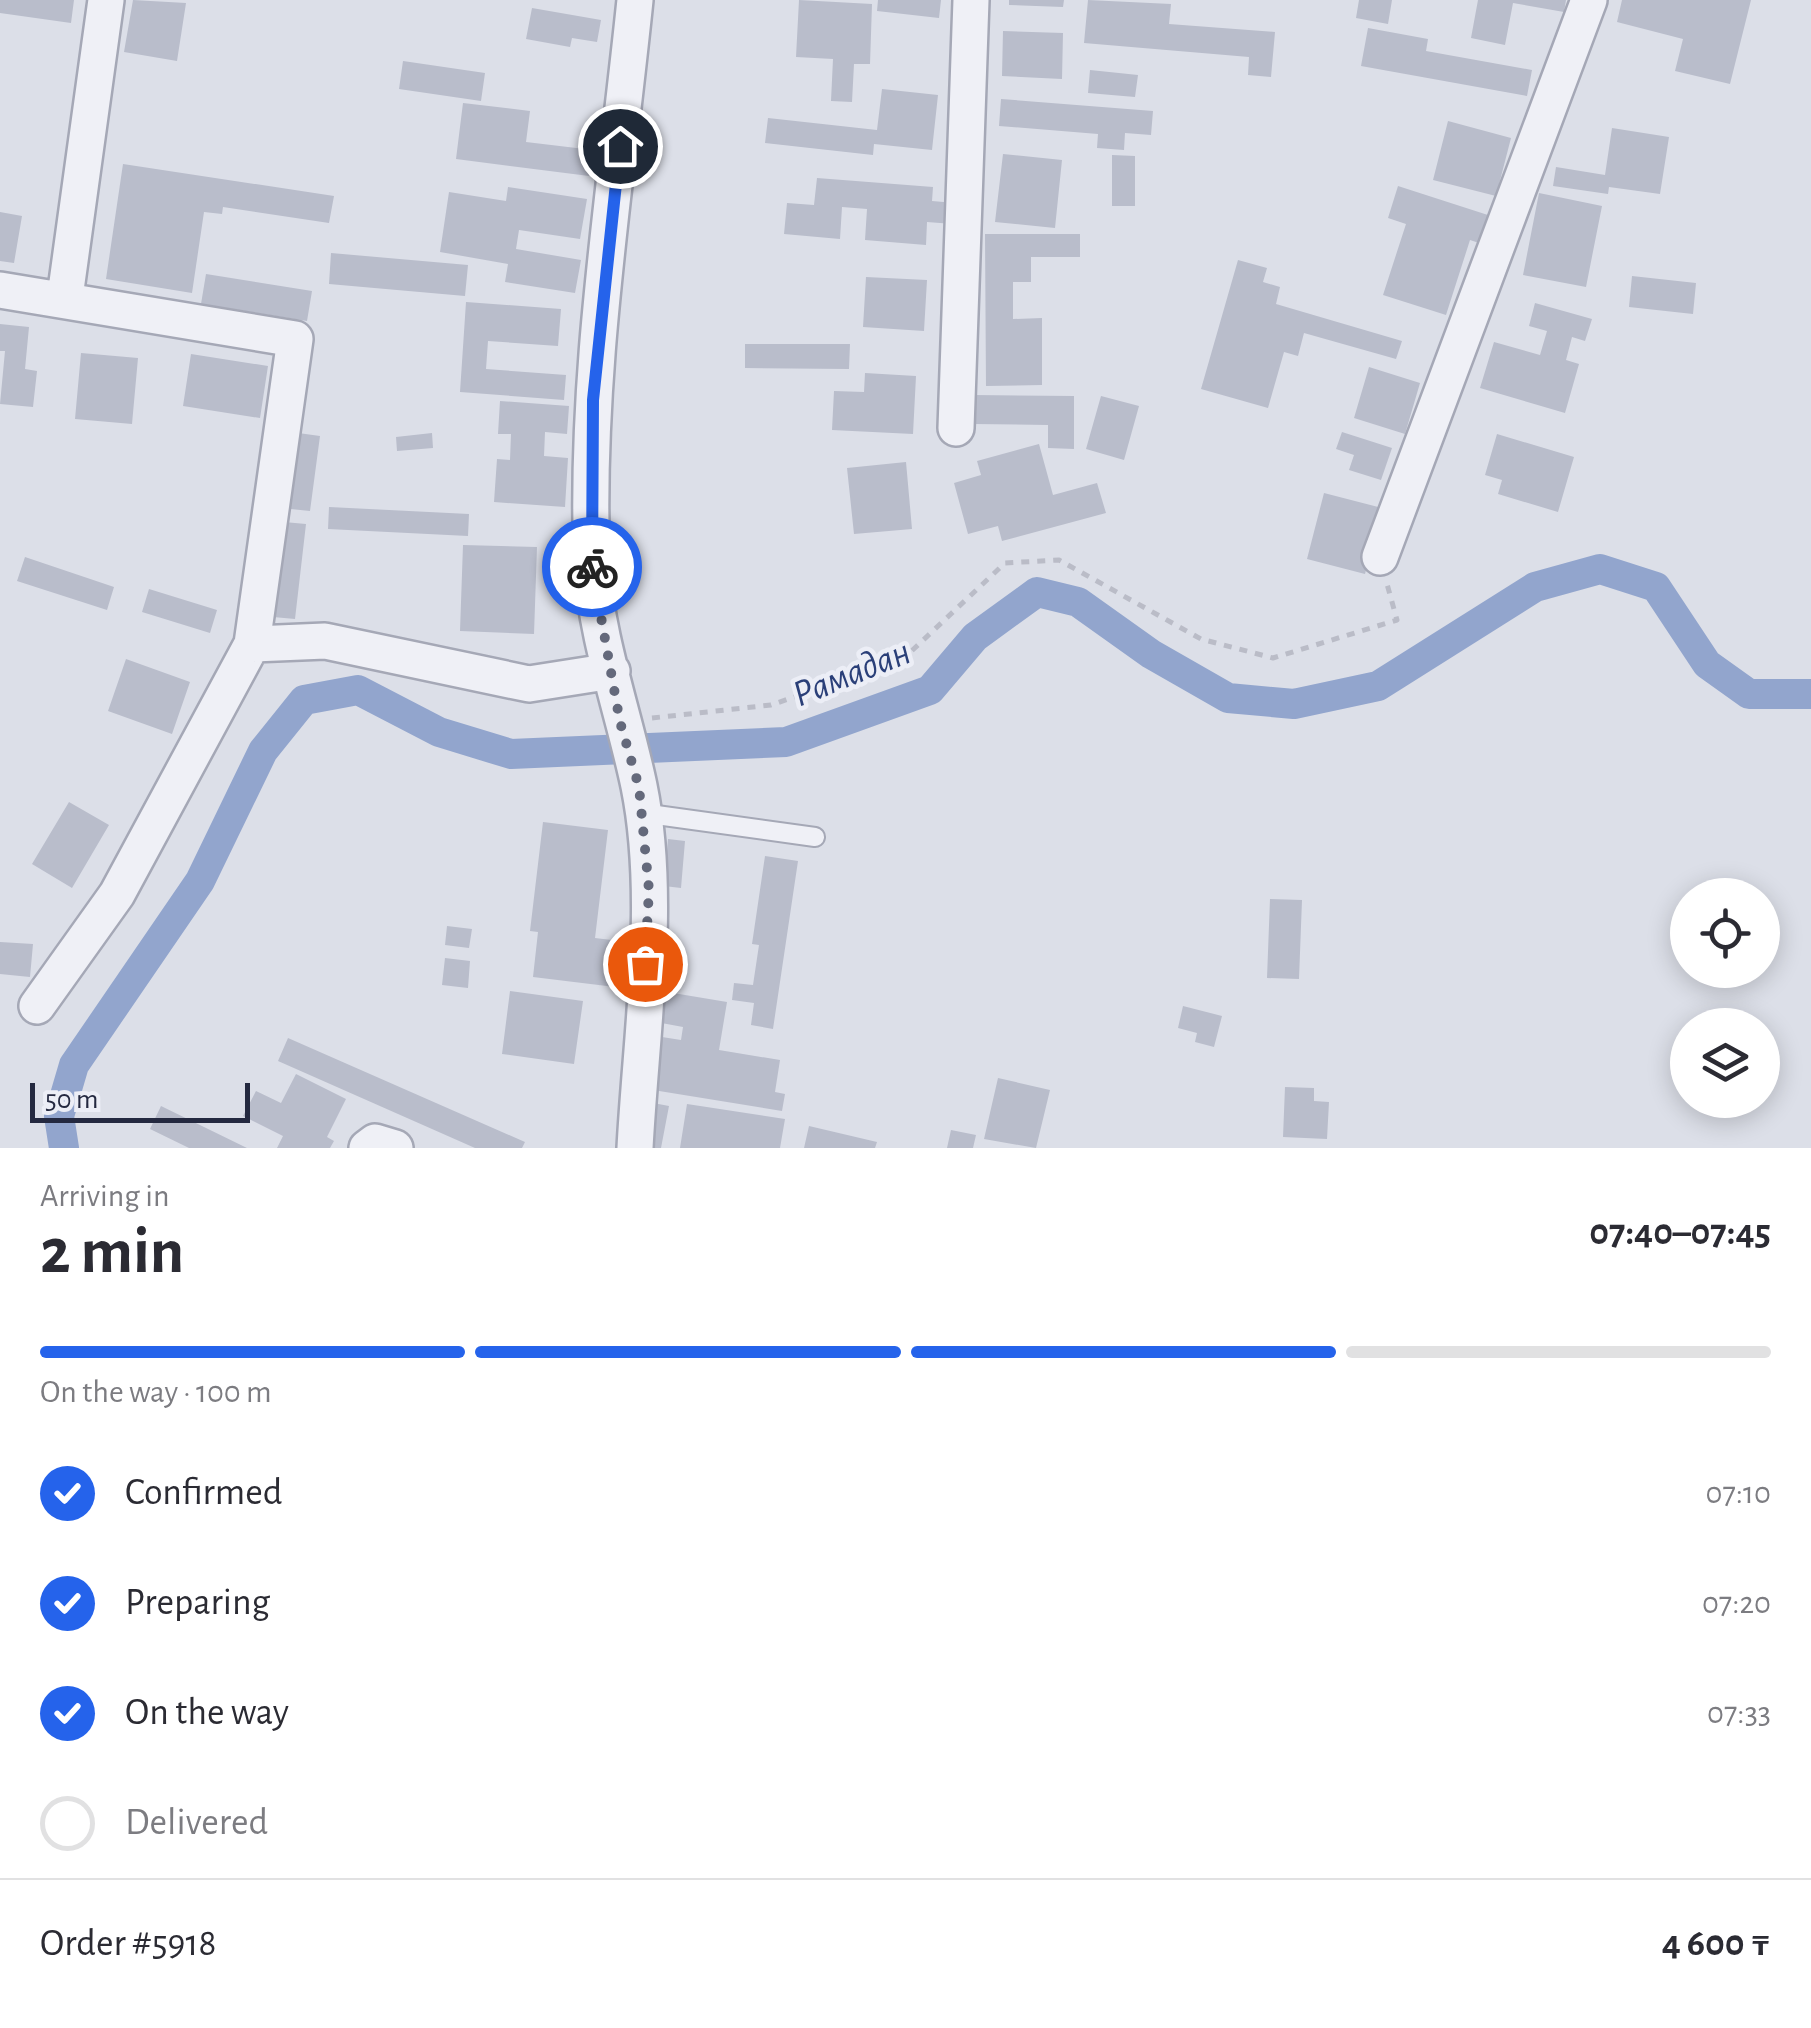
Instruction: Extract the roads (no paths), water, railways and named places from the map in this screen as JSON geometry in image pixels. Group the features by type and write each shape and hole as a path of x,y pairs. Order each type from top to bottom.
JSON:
{"street":[{"path":"65,298 106,0"},
{"path":"634,1148 649,890 640,800 620,722 592,568 593,400 635,0"},
{"path":"956,428 971,0"},
{"path":"1380,557 1588,0"},
{"path":"0,290 295,339 252,644 117,894 37,1006"},
{"path":"252,644 325,642 529,684 612,671"},
{"path":"368,1148 376,1142 395,1148"}],"lane":[{"path":"640,800 815,837"}],"waterway":[{"name":"Рамадан","path":"64,1148 59,1116 74,1065 200,881 263,751 304,700 358,690 439,732 511,754 786,742 930,690 975,637 1037,592 1078,602 1151,654 1228,698 1294,704 1378,686 1535,587 1600,569 1656,587 1707,664 1749,694 1811,694"}]}
